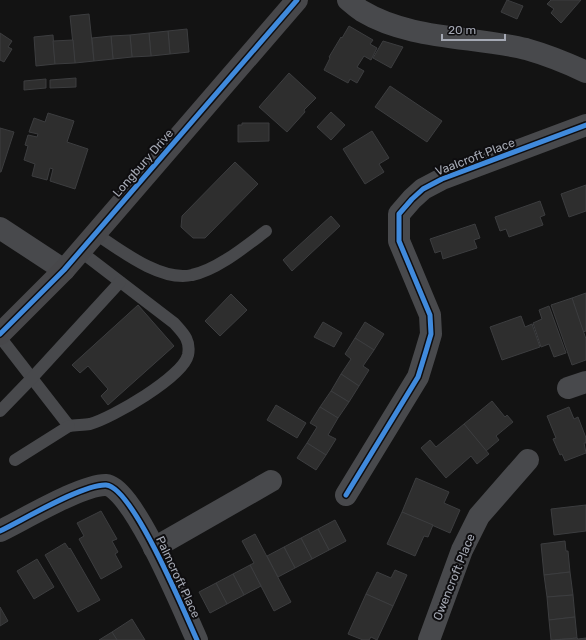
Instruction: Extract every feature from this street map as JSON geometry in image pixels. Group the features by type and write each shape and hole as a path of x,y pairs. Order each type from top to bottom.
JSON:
{"street":[{"name":"Longbury Drive","path":"0,335 64,270 96,234 297,0"},
{"path":"348,0 362,11 391,24 417,31 525,49 568,63 586,72"},
{"name":"Vaalcroft Place","path":"346,495 418,377 431,334 430,315 399,241 399,214 412,198 423,189 442,179 586,125"},
{"path":"0,228 64,270"},
{"name":"Owencroft Place","path":"429,640 462,550 480,516 528,460"},
{"name":"Palmcroft Place","path":"154,548 271,481"},
{"name":"Palmcroft Place","path":"0,531 88,489 107,485 118,491 131,507 154,548 197,640"}],"lane":[{"path":"96,234 145,266 175,275 192,275 211,268 266,231"},
{"path":"15,460 69,426 89,424 112,415 150,392 180,369 188,356 188,346 185,334 174,323 80,251"},
{"path":"0,411 120,282"},
{"path":"0,335 69,426"}],"building":[{"path":"507,0 523,6 517,19 501,12"},
{"path":"551,0 581,0 561,23 551,13 554,9 547,4"},
{"path":"89,14 94,61 75,63 70,16"},
{"path":"349,26 373,40 370,44 377,48 371,60 364,56 357,67 364,71 357,83 350,79 348,83 324,70 330,58 329,57"},
{"path":"187,29 189,52 170,54 168,31"},
{"path":"168,31 170,54 151,56 149,33"},
{"path":"0,33 12,41 8,47 12,49 4,62 0,60"},
{"path":"149,33 151,56 132,57 130,35"},
{"path":"53,35 55,64 36,66 34,37"},
{"path":"130,35 132,57 113,59 111,36"},
{"path":"111,36 113,59 94,61 92,38"},
{"path":"73,40 75,63 55,64 53,41"},
{"path":"383,41 403,47 391,68 373,58"},
{"path":"289,73 316,98 304,110 305,112 287,132 259,107"},
{"path":"76,78 76,87 50,88 50,80"},
{"path":"46,79 46,88 24,90 24,81"},
{"path":"390,86 442,121 427,142 375,107"},
{"path":"331,112 345,125 331,140 317,127"},
{"path":"48,113 74,121 67,142 88,149 75,189 50,181 53,169 50,168 47,180 32,176 35,164 24,160 28,146 25,145 28,135 37,137 38,134 29,132 34,118 45,122"},
{"path":"242,123 269,123 269,141 238,142 238,125 242,125"},
{"path":"0,128 14,132 1,172 0,172"},
{"path":"372,131 389,158 379,164 384,172 365,184 343,149"},
{"path":"235,162 258,184 205,238 193,238 181,227 182,216"},
{"path":"586,185 586,211 569,217 561,194"},
{"path":"540,201 545,215 540,217 543,225 509,237 506,229 500,231 495,217"},
{"path":"331,216 340,226 292,271 283,260"},
{"path":"475,224 480,238 474,240 477,248 443,259 441,251 435,253 430,239"},
{"path":"586,293 586,331 583,332 572,298"},
{"path":"231,294 247,310 220,336 205,321"},
{"path":"572,298 586,339 586,360 572,365 551,305"},
{"path":"138,305 174,346 108,405 101,396 108,389 88,366 80,373 72,365"},
{"path":"549,306 566,353 554,357 549,344 541,347 533,323 542,319 539,310"},
{"path":"521,316 525,327 532,324 540,347 502,360 490,327"},
{"path":"323,322 342,333 334,347 314,337"},
{"path":"365,322 384,334 374,350 355,338"},
{"path":"355,338 374,350 363,366 369,370 359,386 341,374 351,359 345,354"},
{"path":"341,374 359,386 349,402 331,391"},
{"path":"331,391 349,402 338,418 320,407"},
{"path":"492,401 505,417 507,415 513,422 496,436 499,440 486,451 464,424"},
{"path":"276,405 306,423 297,438 267,420"},
{"path":"320,407 338,418 328,435 336,439 326,455 307,443 317,427 310,423"},
{"path":"569,407 574,419 578,417 586,438 586,443 584,443 586,453 565,461 562,454 560,455 553,439 556,438 547,416"},
{"path":"464,424 489,454 477,464 471,456 446,478 421,448 430,440 436,447"},
{"path":"307,443 326,455 316,470 297,458"},
{"path":"416,478 449,492 444,503 460,510 450,533 402,512"},
{"path":"586,505 586,531 554,535 551,509"},
{"path":"101,511 117,539 112,541 118,552 115,554 122,567 101,579 79,539 84,536 77,523"},
{"path":"402,512 433,525 428,537 424,536 415,556 387,544"},
{"path":"335,520 346,541 329,550 318,529"},
{"path":"318,529 329,550 312,559 301,538"},
{"path":"255,534 291,602 274,611 250,565 254,563 242,541"},
{"path":"301,538 312,559 295,568 284,547"},
{"path":"565,541 566,551 568,551 570,572 544,575 541,544"},
{"path":"65,543 69,549 70,548 100,600 78,612 45,555"},
{"path":"284,547 295,568 278,577 267,556"},
{"path":"37,559 54,587 34,599 17,571"},
{"path":"250,565 261,586 244,595 233,574"},
{"path":"395,570 407,575 393,606 366,594 377,572 391,578"},
{"path":"570,572 573,595 547,597 544,575"},
{"path":"233,574 244,595 227,604 216,583"},
{"path":"216,583 227,604 210,613 199,592"},
{"path":"366,594 393,606 377,640 371,637 369,640 363,640 348,634"},
{"path":"573,595 575,617 549,620 547,597"},
{"path":"0,607 8,621 0,626"},
{"path":"575,617 577,638 551,640 549,620"},
{"path":"132,619 145,640 117,640 112,632"},
{"path":"112,632 117,640 99,640"},
{"path":"586,638 586,640 555,640"}],"cycle path":[{"path":"0,334 64,270 297,0"},
{"path":"346,495 418,377 431,334 430,315 399,241 399,214 423,189 442,179 586,125"},
{"path":"0,531 68,496 83,490 106,485 117,491 130,506 157,554 197,640"}]}
